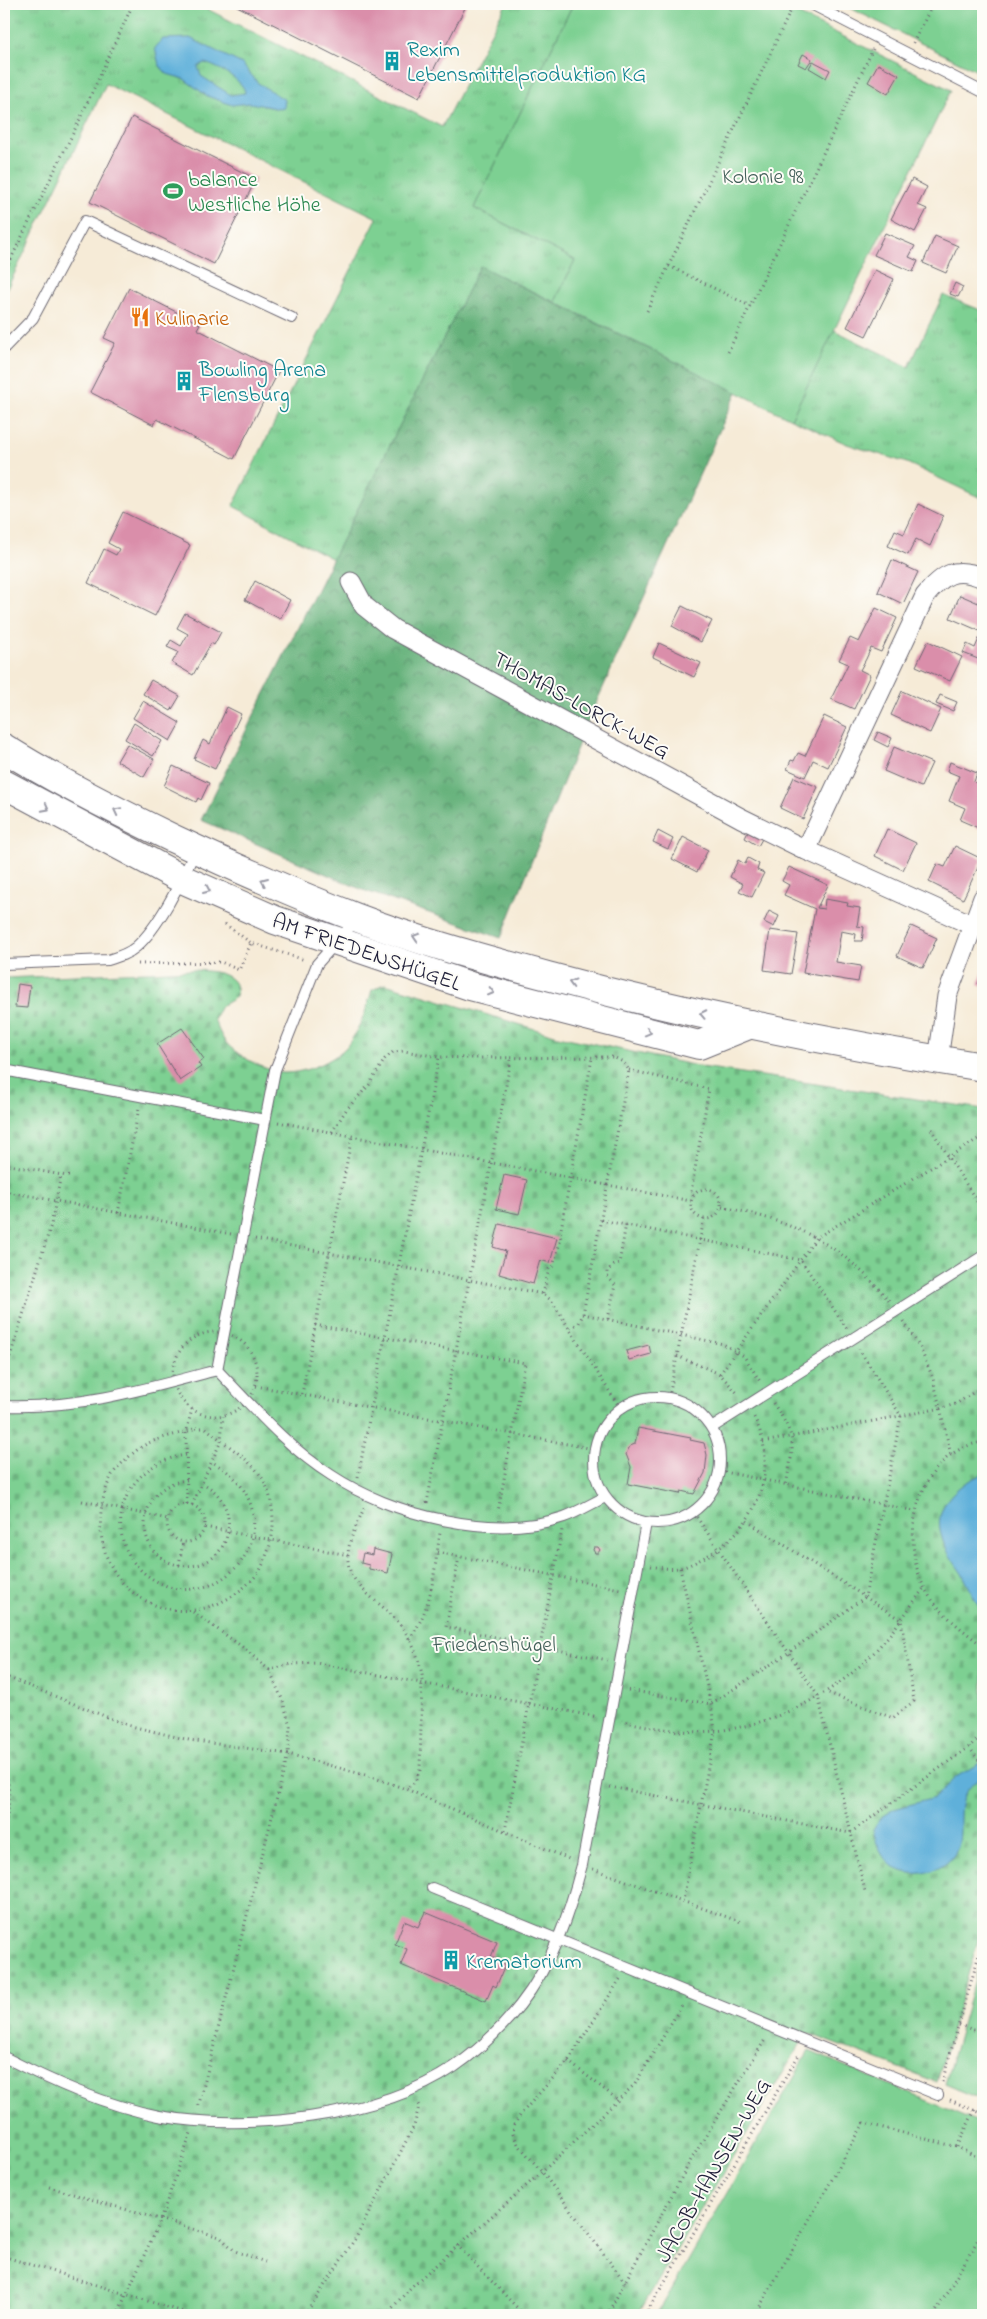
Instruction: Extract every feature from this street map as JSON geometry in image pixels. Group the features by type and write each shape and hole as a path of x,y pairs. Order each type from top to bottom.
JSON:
{"main road":[{"name":"AM FRIEDENSHÜGEL","path":"4,748 46,775 196,849 259,878 358,918 491,961 620,995 751,1024 983,1067"},
{"name":"AM FRIEDENSHÜGEL","path":"4,784 182,879 275,920 470,986 699,1045 751,1024"}],"street":[{"path":"806,850 925,596 938,580 953,572 973,574 983,578"},
{"name":"THOMAS-LORCK-WEG","path":"351,582 364,606 394,629 741,818 806,850 978,928"},
{"path":"938,1060 947,996 978,928 983,898"}],"lane":[{"path":"811,4 983,92"},
{"path":"4,348 33,318 85,221 292,318"},
{"path":"4,964 108,960 122,956 136,947 147,934 182,879 196,849"},
{"path":"217,1370 275,1070 317,964 358,918"},
{"path":"4,1070 265,1120"},
{"path":"712,1427 983,1256"},
{"path":"4,1406 69,1405 217,1370"},
{"path":"217,1370 289,1444 331,1475 355,1490 425,1516 443,1521 496,1525 532,1523 562,1517 605,1497"},
{"path":"670,1397 691,1406 712,1427 719,1446 720,1472 711,1495 694,1513 671,1523 646,1523 622,1514 605,1497 594,1474 594,1449 603,1426 620,1408 643,1398 670,1397"},
{"path":"4,2057 60,2085 110,2103 157,2115 194,2121 227,2123 304,2119 382,2100 410,2090 453,2068 492,2037 520,2005 538,1978 571,1906 582,1865 646,1523"},
{"path":"432,1888 938,2095"}],"path":[{"path":"4,273 78,123 133,4"},
{"path":"647,311 794,4"},
{"path":"908,52 933,4"},
{"path":"728,352 878,38"},
{"path":"669,266 750,306"},
{"path":"122,956 135,964 221,962 239,970 251,943 317,964"},
{"path":"332,1132 346,1110 369,1085 385,1058 393,1052 404,1051 439,1057 511,1059 613,1057 623,1062 629,1070 709,1089 691,1192 693,1195 691,1201 694,1212 704,1219"},
{"path":"355,1490 439,1057"},
{"path":"543,1294 549,1268 553,1266 561,1239 560,1235 569,1178 592,1058"},
{"path":"425,1516 511,1059"},
{"path":"570,1329 578,1323 583,1314 629,1070"},
{"path":"118,1212 141,1096"},
{"path":"265,1120 691,1201"},
{"path":"931,1128 983,1211"},
{"path":"302,1394 352,1136"},
{"path":"720,1374 816,1238 983,1136"},
{"path":"4,1164 72,1177"},
{"path":"4,1376 51,1225 61,1175"},
{"path":"693,1195 703,1189 715,1191 719,1195 722,1207"},
{"path":"4,1190 543,1294 551,1300 620,1408"},
{"path":"722,1207 772,1219 816,1238 839,1252 870,1277 897,1310 919,1346 933,1378 942,1408 951,1455"},
{"path":"704,1219 715,1216 722,1207"},
{"path":"670,1397 704,1219"},
{"path":"601,1220 801,1260 902,1416 865,1597 788,1653 711,1704 616,1687"},
{"path":"608,1319 615,1284 610,1282 607,1271 614,1265 619,1264 626,1224"},
{"path":"583,1314 723,1344 744,1356 788,1426 792,1436 792,1451 786,1485"},
{"path":"315,1325 525,1363 496,1525"},
{"path":"638,1565 680,1568 719,1549 735,1536 747,1521 757,1503 763,1480 765,1462 762,1442 757,1424 747,1405 720,1374 677,1356"},
{"path":"256,1386 594,1449"},
{"path":"762,1442 942,1408 956,1404 983,1386"},
{"path":"187,1504 186,1433 192,1409"},
{"path":"192,1505 221,1441 223,1416"},
{"path":"117,2315 160,2218 189,2143 288,1754 290,1726 283,1701 269,1670 244,1648 193,1612 148,1602 130,1590 114,1571 100,1540 100,1505 113,1473 137,1449 169,1436 186,1433 196,1428 206,1428 259,1473 273,1505 273,1539 260,1571 236,1595 217,1606 193,1612"},
{"path":"983,1442 951,1455 933,1473 915,1511 913,1540 916,1562 924,1588 949,1619 983,1646"},
{"path":"186,1455 173,1457 149,1467 131,1486 121,1510 121,1536 132,1560 150,1579 174,1589 201,1588 225,1578 243,1560 253,1536 253,1509 243,1485 224,1468 212,1462"},
{"path":"720,1472 915,1511"},
{"path":"187,1480 178,1481 163,1488 151,1499 145,1515 145,1532 152,1547 164,1559 179,1565 196,1565 211,1558 223,1547 229,1531 229,1514 222,1499 210,1487 202,1483"},
{"path":"369,1496 352,1539 348,1555 352,1575 398,1622 420,1662 423,1683 420,1770 415,1782 406,1789"},
{"path":"82,1501 168,1519"},
{"path":"187,1504 202,1512 205,1527 197,1539 183,1542 170,1534 168,1519 176,1507 187,1504"},
{"path":"694,1513 818,1696 852,1832 864,1892"},
{"path":"505,1831 562,1534 562,1517"},
{"path":"409,1639 418,1628 427,1609 443,1521"},
{"path":"747,1521 901,1620 914,1701 893,1718 826,1692"},
{"path":"205,1527 348,1555"},
{"path":"179,1565 183,1542"},
{"path":"437,1552 633,1592"},
{"path":"459,1557 446,1627 620,1663"},
{"path":"680,1568 716,1731 683,1901"},
{"path":"4,1676 127,1725 189,1740 288,1754 406,1789 582,1865 741,1922"},
{"path":"597,1785 852,1832 969,1748 983,1734"},
{"path":"969,1748 983,1766"},
{"path":"4,1764 10,1797 4,1828"},
{"path":"983,1941 938,2095 983,2114"},
{"path":"625,2282 542,2172 518,2144 513,2134 514,2125 521,2114 568,2061 627,1968"},
{"path":"386,2315 412,2286 542,2172 635,2084 689,1993"},
{"path":"959,2025 983,2034"},
{"path":"607,2315 691,2160 772,2027"},
{"name":"JACOB-HANSEN-WEG","path":"644,2315 807,2041"},
{"path":"568,2061 618,2100"},
{"path":"305,2315 357,2236 414,2126 419,2106 410,2090"},
{"path":"958,2147 975,2110"},
{"path":"755,2315 864,2123 958,2147 983,2160"},
{"path":"49,2187 220,2237 235,2251 266,2262"},
{"path":"934,2315 983,2231"},
{"path":"457,2245 524,2315"},
{"path":"9,2258 193,2315"},
{"path":"203,2315 219,2311 234,2315"}],"green space":[{"path":"4,4 197,4 442,127 506,4 573,4 474,208 575,260 555,302 480,267 333,559 233,506 377,218 106,84 4,295"},
{"name":"Kolonie 98","path":"573,4 778,4 951,90 791,419 555,302 575,260 474,208"},
{"path":"842,4 983,4 983,74"},
{"path":"480,266 737,392 587,723 501,938 363,890 201,820"},
{"path":"943,295 983,311 983,499 907,463 847,444 791,419 834,330 909,367"},
{"name":"Friedenshügel","path":"194,970 223,974 234,982 236,997 221,1006 214,1019 220,1033 228,1045 242,1056 260,1066 277,1072 284,1073 309,1069 326,1062 341,1052 352,1040 359,1026 372,990 385,984 558,1036 702,1067 983,1109 983,1923 937,2082 807,2033 643,2306 635,2315 4,2315 4,978"},
{"path":"983,1951 983,2100 945,2084"},
{"path":"809,2051 983,2124 983,2315 657,2315"}],"water":[{"path":"190,38 242,64 258,83 285,100 284,108 280,109 250,103 232,105 207,96 184,79 167,74 159,65 155,48 163,39","holes":["204,63 235,79 244,88 245,93 231,95 201,76 198,67"]},
{"path":"983,1474 983,1613 946,1548 942,1538 940,1516 943,1507 956,1490 973,1478"},
{"path":"983,1761 983,1776 969,1788 961,1804 958,1847 948,1862 932,1871 923,1873 905,1872 896,1869 889,1863 878,1847 873,1829 881,1817 894,1809 934,1798 956,1777"}],"building":[{"name":"Rexim Lebensmittelproduktion KG","path":"233,4 467,4 419,98"},
{"path":"803,54 812,59 806,68 798,64"},
{"path":"813,61 830,70 826,78 809,68"},
{"path":"878,64 899,75 888,94 868,82"},
{"name":"balance Westliche Höhe","path":"132,117 256,179 214,264 90,202"},
{"path":"912,179 927,187 918,205 927,209 915,232 891,219"},
{"path":"885,233 915,246 909,257 918,261 913,272 874,255"},
{"path":"935,236 958,246 946,273 923,263"},
{"path":"875,270 894,279 866,336 847,327"},
{"path":"955,283 963,287 958,297 950,294"},
{"name":"Bowling Arena Flensburg","path":"129,288 200,324 197,329 279,371 234,459 157,419 154,425 90,392 115,343 104,338"},
{"path":"918,504 943,516 930,546 916,539 908,555 888,546 895,530 904,534"},
{"path":"123,512 190,545 155,616 88,583 104,549 116,555 119,549 108,543"},
{"path":"892,560 918,572 903,604 878,592"},
{"path":"255,581 290,600 280,619 245,600"},
{"path":"960,595 983,605 983,661 963,653 967,644 975,648 982,632 950,618"},
{"path":"682,606 712,621 701,642 672,626"},
{"path":"876,608 897,618 881,652 871,648 860,670 870,675 854,709 831,699 848,664 839,660 850,638 859,642"},
{"path":"185,613 221,632 214,645 211,643 193,675 172,663 178,652 167,647 171,640 181,646 188,634 177,628"},
{"path":"928,641 962,657 950,681 916,666"},
{"path":"659,643 701,663 694,677 653,657"},
{"path":"151,680 180,696 171,711 143,694"},
{"path":"902,691 941,709 930,733 891,715"},
{"path":"940,695 957,702 953,711 936,704"},
{"path":"143,701 180,723 170,741 133,718"},
{"path":"227,707 241,714 215,769 194,759 203,740 210,744"},
{"path":"824,716 847,727 828,767 813,760 805,777 787,769 791,760 794,761 798,753 805,756"},
{"path":"134,723 162,741 153,756 125,739"},
{"path":"878,732 892,738 888,747 874,740"},
{"path":"127,744 154,759 144,777 117,761"},
{"path":"894,747 932,763 921,787 884,771"},
{"path":"950,762 977,773 974,782 983,786 983,830 960,820 965,808 949,801 959,776 947,771"},
{"path":"173,766 209,783 201,800 198,798 196,802 164,786"},
{"path":"794,777 818,787 803,819 780,808"},
{"path":"887,829 916,843 903,870 875,856"},
{"path":"658,831 673,839 668,849 653,842"},
{"path":"748,832 762,839 758,846 745,838"},
{"path":"683,837 708,850 697,872 672,859"},
{"path":"955,846 982,859 963,899 929,882 937,864 945,867"},
{"path":"748,858 759,864 757,870 764,873 752,897 739,891 743,884 730,877 738,860 745,864"},
{"path":"789,867 828,885 817,908 824,909 825,899 848,903 847,906 860,908 857,926 864,927 862,941 855,941 856,934 841,931 836,962 861,966 858,982 803,973 815,909 784,895 789,885 782,881"},
{"path":"769,911 779,916 774,927 764,922"},
{"path":"911,926 937,938 923,968 897,956"},
{"path":"770,930 798,934 791,974 764,970"},
{"path":"983,972 983,986 978,984"},
{"path":"18,984 30,986 27,1008 15,1007"},
{"path":"182,1028 204,1059 198,1063 201,1067 180,1081 157,1044"},
{"path":"504,1175 527,1180 519,1214 496,1209"},
{"path":"499,1224 557,1238 550,1263 540,1260 533,1284 499,1274 506,1251 493,1247"},
{"path":"649,1345 651,1354 629,1360 626,1351"},
{"path":"638,1428 691,1438 690,1440 704,1443 707,1455 705,1473 694,1494 681,1491 680,1494 628,1484 631,1467 626,1454 630,1446 635,1444"},
{"path":"594,1547 598,1547 600,1550 598,1553 595,1553 593,1550"},
{"path":"373,1549 392,1554 388,1573 369,1569 369,1565 361,1563 363,1553 372,1555"},
{"name":"Krematorium","path":"425,1912 497,1942 491,1957 506,1963 496,1987 493,1985 486,2001 401,1965 407,1949 395,1944 404,1921 418,1927"}],"place":[{"name":"Rexim Lebensmittelproduktion KG","path":"392,61"},
{"name":"balance Westliche Höhe","path":"173,191"},
{"name":"Kulinarie","path":"140,317"},
{"name":"Bowling Arena Flensburg","path":"184,381"},
{"name":"Krematorium","path":"451,1960"}]}
